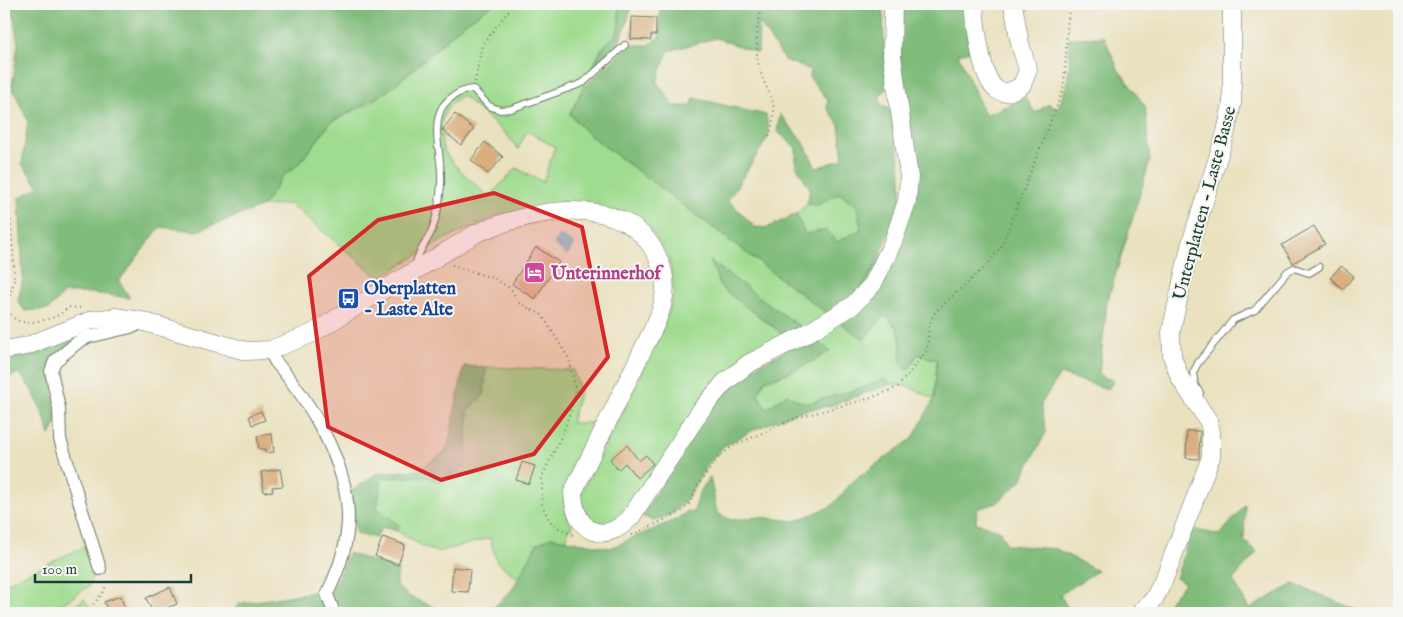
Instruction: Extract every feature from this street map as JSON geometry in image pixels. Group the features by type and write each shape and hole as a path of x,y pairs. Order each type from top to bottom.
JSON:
{"main road":[{"path":"4,350 28,346 92,320 116,317 141,321 246,352 270,350 311,334 474,234 498,224 523,217 560,212 602,214 625,220 641,231 653,247 662,265 666,286 663,308 574,492 574,506 582,523 594,531 608,532 620,528 701,410 724,384 748,364 806,334 852,306 873,284 893,242 907,201 909,177 892,56 893,4"},
{"path":"974,4 984,69 990,82 997,90 1006,92 1015,90 1022,85 1028,70 1018,36 1013,4"},
{"name":"Unterplatten - Laste Basse","path":"1140,613 1154,599 1164,579 1211,457 1211,418 1180,378 1172,356 1171,332 1190,246 1226,132 1232,103 1232,4"}],"street":[{"path":"100,569 60,439 59,408 50,371 55,361 78,342 88,337 134,326 141,321"},
{"path":"270,350 275,361 317,420 346,490 348,518 345,543 338,573 327,594 334,613"}],"lane":[{"path":"414,271 416,255 432,229 441,184 438,114 449,99 464,90 473,89 489,106 500,110 511,109 583,83 625,45"},
{"path":"1204,400 1195,385 1193,374 1198,363 1234,320 1254,310 1288,271 1294,268 1309,273 1319,267"}],"path":[{"path":"473,89 482,45 514,4"},
{"path":"762,4 758,21 759,69 775,104 775,118 769,136"},
{"path":"4,176 13,245 14,281 9,299 10,312 17,321 28,323 53,318 68,307 74,306 82,307 92,320"},
{"path":"88,613 91,606 102,595 106,586"}],"highlighted area":[{"path":"494,193 582,227 608,357 534,454 441,480 328,427 309,276 378,220"}],"green space":[{"path":"12,4 494,4 462,25 388,91 331,122 299,164 282,177 263,206 197,231 160,227 119,281 130,298 93,293 64,293 49,309 25,311 18,301 23,279 19,198 39,187 22,164 28,121 12,87 18,44"},
{"path":"493,4 619,4 617,34 602,48 570,114 586,132 828,314 803,329 710,261 759,317 786,336 626,511 610,522 596,522 590,519 583,505 581,494 666,321 674,293 669,258 651,230 632,217 608,209 508,214 506,212 445,239 379,278 290,204 263,206 282,177 299,164 331,122 370,103 417,67 462,25","holes":["462,95 508,136 518,149 527,131 555,147 543,182 516,168 489,197 449,159 442,145 441,130 443,118 448,108"]},
{"path":"619,4 632,4 626,26 614,49 591,72 602,48 617,34"},
{"path":"660,4 883,4 884,51 888,86 879,98 882,105 892,111 900,164 901,196 891,230 866,280 853,296 828,314 586,132 570,114 584,87 620,54 633,45 649,45 660,36","holes":["759,22 784,60 810,70 809,77 828,100 827,108 839,125 843,159 816,168 805,145 780,114 777,131 796,148 796,165 810,189 807,204 818,205 839,193 857,205 861,229 837,242 827,230 805,234 796,214 767,228 755,227 728,200 769,136 766,115 694,98 691,106 674,106 657,82 668,51 716,38 758,53"]},
{"path":"899,4 967,4 970,51 958,54 985,115 1026,98 1035,113 1049,104 1057,109 1067,83 1069,38 1104,37 1118,69 1145,106 1150,160 1107,303 1099,375 1114,381 1108,389 1060,374 1041,404 1046,432 1020,482 997,503 977,509 976,523 999,530 1007,545 1056,549 1097,571 1060,595 1071,613 476,613 490,611 512,590 537,544 551,537 610,548 677,519 688,511 694,512 699,493 710,477 717,513 731,520 759,517 796,521 832,506 852,482 913,438 934,399 937,360 918,354 908,370 901,364 901,343 898,330 884,316 864,339 839,322 913,208 917,189 899,52"},
{"path":"839,193 857,205 861,229 837,243 805,234 796,214 807,204 818,205"},
{"path":"710,261 803,329 786,336 721,288"},
{"path":"884,316 898,330 901,342 901,363 908,369 918,354 937,360 934,399 910,387 891,384 885,379 858,390 811,403 793,400 767,410 758,394 765,380 781,376 829,351 812,337 839,322"},
{"path":"74,335 75,340 50,360 56,424 50,435 38,402 30,387 19,373 4,380 4,359 31,354"},
{"path":"812,337 830,351 799,368 765,380 758,394 766,409 787,394 799,401 810,403 862,388 885,379 891,384 829,406 799,411 751,431 723,447 707,465 685,501 673,513 655,521 642,516 690,437 735,383 767,361"},
{"path":"464,366 486,367 484,395 468,411 466,465 440,482 426,476 382,478 377,508 400,526 397,531 382,527 376,538 356,534 350,492 378,473 419,470 447,450"},
{"path":"486,367 573,370 580,391 571,423 598,423 576,464 564,497 564,506 572,528 568,529 567,540 551,537 537,544 519,579 497,562 490,538 437,552 424,547 397,531 399,526 377,508 382,478 426,476 440,482 466,465 468,411 484,395"},
{"path":"1245,505 1244,541 1257,552 1233,580 1249,609 1294,584 1364,613 1167,613 1168,603 1185,583 1176,578 1192,529 1220,535"},
{"path":"87,540 95,569 89,586 49,613 4,613 4,584 81,548"},
{"path":"348,553 398,570 396,586 410,597 448,613 347,613 331,594"},
{"path":"326,590 328,611 319,613 233,613 238,604"},
{"path":"84,599 89,606 86,613 76,613 71,608"}],"water":[{"path":"560,235 574,245 567,255 554,244"}],"building":[{"path":"632,17 656,18 656,35 651,35 651,40 631,39"},
{"path":"455,114 474,129 461,145 442,130"},
{"path":"485,142 503,157 488,174 471,160"},
{"path":"1314,226 1325,244 1293,263 1282,245"},
{"path":"536,247 559,262 535,299 512,284"},
{"path":"1341,266 1354,276 1343,289 1330,278"},
{"path":"261,411 265,420 252,425 249,416"},
{"path":"1187,431 1200,431 1199,459 1186,458"},
{"path":"272,434 274,452 265,453 265,449 259,449 257,436"},
{"path":"627,445 639,461 646,455 653,464 637,478 625,463 618,470 610,459"},
{"path":"522,462 535,466 529,484 516,480"},
{"path":"280,469 283,486 272,487 273,491 264,492 261,472"},
{"path":"383,537 405,545 398,565 375,556"},
{"path":"453,567 470,569 468,592 451,591"},
{"path":"170,587 177,604 153,613 146,598"},
{"path":"120,596 127,613 109,613 104,602"}],"place":[{"name":"Unterinnerhof","path":"535,273"},
{"name":"Oberplatten - Laste Alte","path":"348,298"}]}
